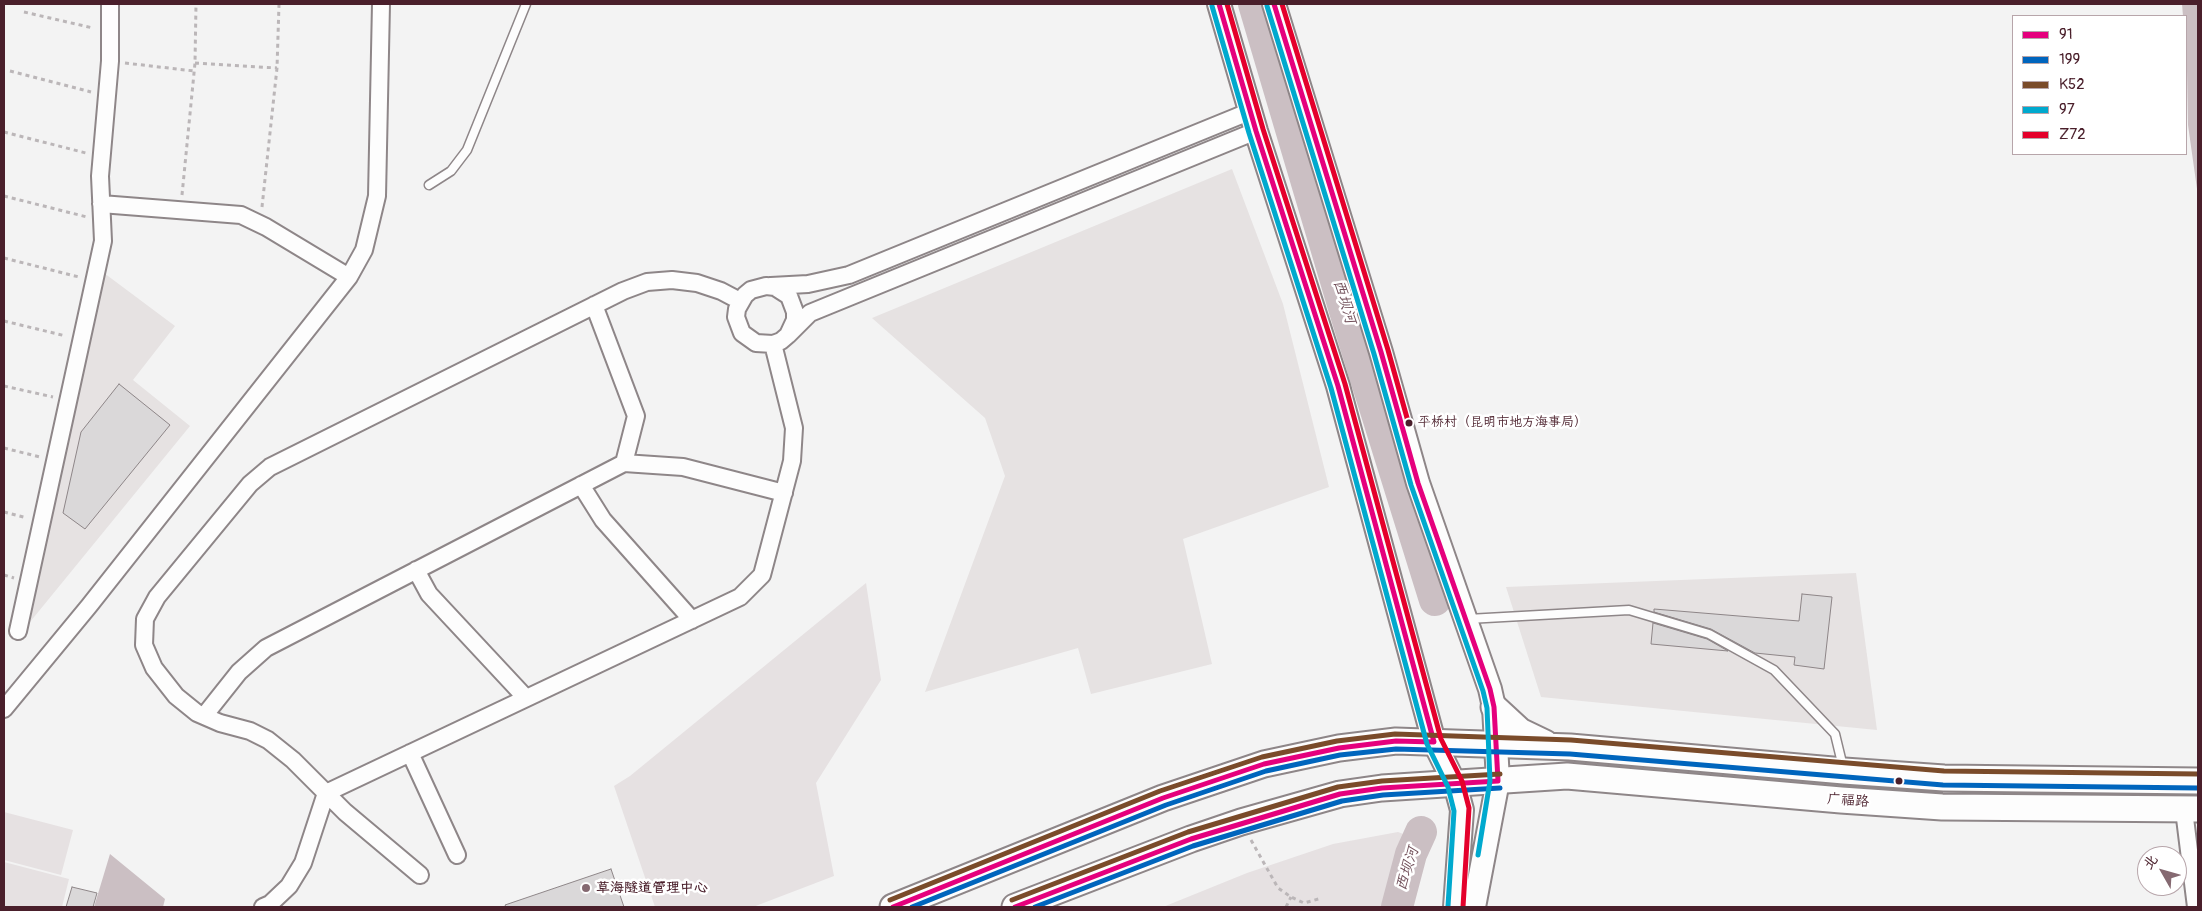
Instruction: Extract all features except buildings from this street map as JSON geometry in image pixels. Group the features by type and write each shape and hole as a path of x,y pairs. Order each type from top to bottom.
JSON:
{"main road":[{"path":"1219,4 1253,121 1338,386 1434,742 1455,784 1462,810 1455,907"},
{"path":"1274,4 1381,352 1418,483 1490,689 1494,707 1498,781 1474,907"},
{"path":"1494,707 1520,731 1552,747"},
{"path":"893,907 1163,798 1264,764 1339,748 1396,741 1552,747 1844,771 1983,779 2198,781"},
{"name":"广福路","path":"1015,907 1191,839 1241,822 1340,794 1382,788 1567,776 1942,807 2191,810"}],"street":[{"path":"18,631 103,240 100,176 110,61 110,4"},
{"path":"4,709 96,599 349,277 364,250 377,196 381,4"},
{"path":"1253,121 810,313 788,335 773,344 756,343 742,332 736,317 740,301 751,290 766,286 808,284 849,276 1253,121"},
{"path":"102,212 181,210 241,215 349,277"},
{"path":"420,875 344,812 293,760 268,740 250,731 220,723 204,716 176,696 154,668 144,645 144,619 157,597 250,484 270,467 594,305 647,282 672,280 697,283 721,291 740,301"},
{"path":"766,286 782,291 793,303 795,320 788,335"},
{"path":"594,305 636,416 624,463"},
{"path":"263,907 270,904 288,886 302,863 326,793 740,598 762,575 792,461 794,428 773,344"},
{"path":"204,716 239,672 266,648 624,463 683,467 784,493"},
{"path":"581,485 603,520 692,620"},
{"path":"416,570 429,594 526,698"},
{"path":"410,753 457,854"},
{"path":"2191,810 2196,907"}],"lane":[{"path":"429,185 451,171 467,150 526,4"},
{"path":"1466,619 1629,610 1709,634 1774,670 1835,734 1844,771"}],"path":[{"path":"181,210 195,63 196,4"},
{"path":"260,225 277,68 279,4"},
{"path":"24,12 111,32"},
{"path":"110,61 194,71"},
{"path":"195,63 277,68"},
{"path":"10,71 106,96"},
{"path":"4,132 102,157"},
{"path":"4,196 102,212"},
{"path":"4,258 94,281"},
{"path":"4,321 82,340"},
{"path":"4,386 68,401"},
{"path":"4,448 55,460"},
{"path":"4,512 42,521"},
{"path":"1241,822 1278,888 1291,898 1304,903 1322,898"},
{"path":"1286,907 1291,898"}],"shaded area":[{"path":"2182,4 2198,4 2198,196 2188,125 2187,15 2183,15"},
{"path":"1232,169 1283,304 1329,487 1183,539 1212,664 1091,694 1078,648 925,692 1005,476 985,418 872,318"},
{"path":"104,273 175,326 133,380 190,426 30,622 87,344"},
{"path":"1856,573 1877,730 1541,697 1506,587"},
{"path":"866,583 881,680 816,783 834,876 753,907 655,907 614,786 630,776"},
{"path":"4,812 73,830 61,875 4,860"},
{"path":"1398,832 1406,835 1385,907 1163,907 1247,873 1333,844"},
{"path":"110,854 165,899 163,907 94,907"},
{"path":"4,862 69,879 62,907 4,907"}],"waterway":[{"name":"西坝河","path":"1254,4 1345,311 1435,600"},
{"name":"西坝河","path":"1397,907 1411,854 1421,832"}],"transit line":[{"name":"91","path":"893,907 1163,798 1264,764 1339,748 1396,741 1434,742 1338,386 1256,131 1219,4"},
{"name":"Z72","path":"1227,4 1263,129 1345,384 1441,739 1462,781 1469,808 1463,907"},
{"name":"91","path":"1015,907 1191,839 1340,794 1382,788 1498,781 1494,707 1490,689 1418,483 1381,352 1274,4"},
{"name":"Z72","path":"1282,4 1388,350 1409,425"},
{"name":"97","path":"1212,6 1249,133 1331,388 1427,744 1448,787 1454,811 1448,906"},
{"name":"97","path":"1267,6 1374,354 1411,485 1483,691 1487,708 1490,781 1478,855"},
{"name":"K52","path":"890,900 1160,791 1262,757 1337,741 1395,734 1571,740 1944,771 2198,774"},
{"name":"199","path":"912,907 1166,805 1266,771 1340,755 1396,749 1570,754 1943,785 2198,788"},
{"name":"K52","path":"1012,900 1188,832 1338,787 1382,781 1500,774"},
{"name":"199","path":"1035,907 1193,846 1342,801 1383,795 1500,788"}],"place":[{"name":"平桥村（昆明市地方海事局）","path":"1409,423"},
{"name":"草海隧道管理中心","path":"586,888"}]}
